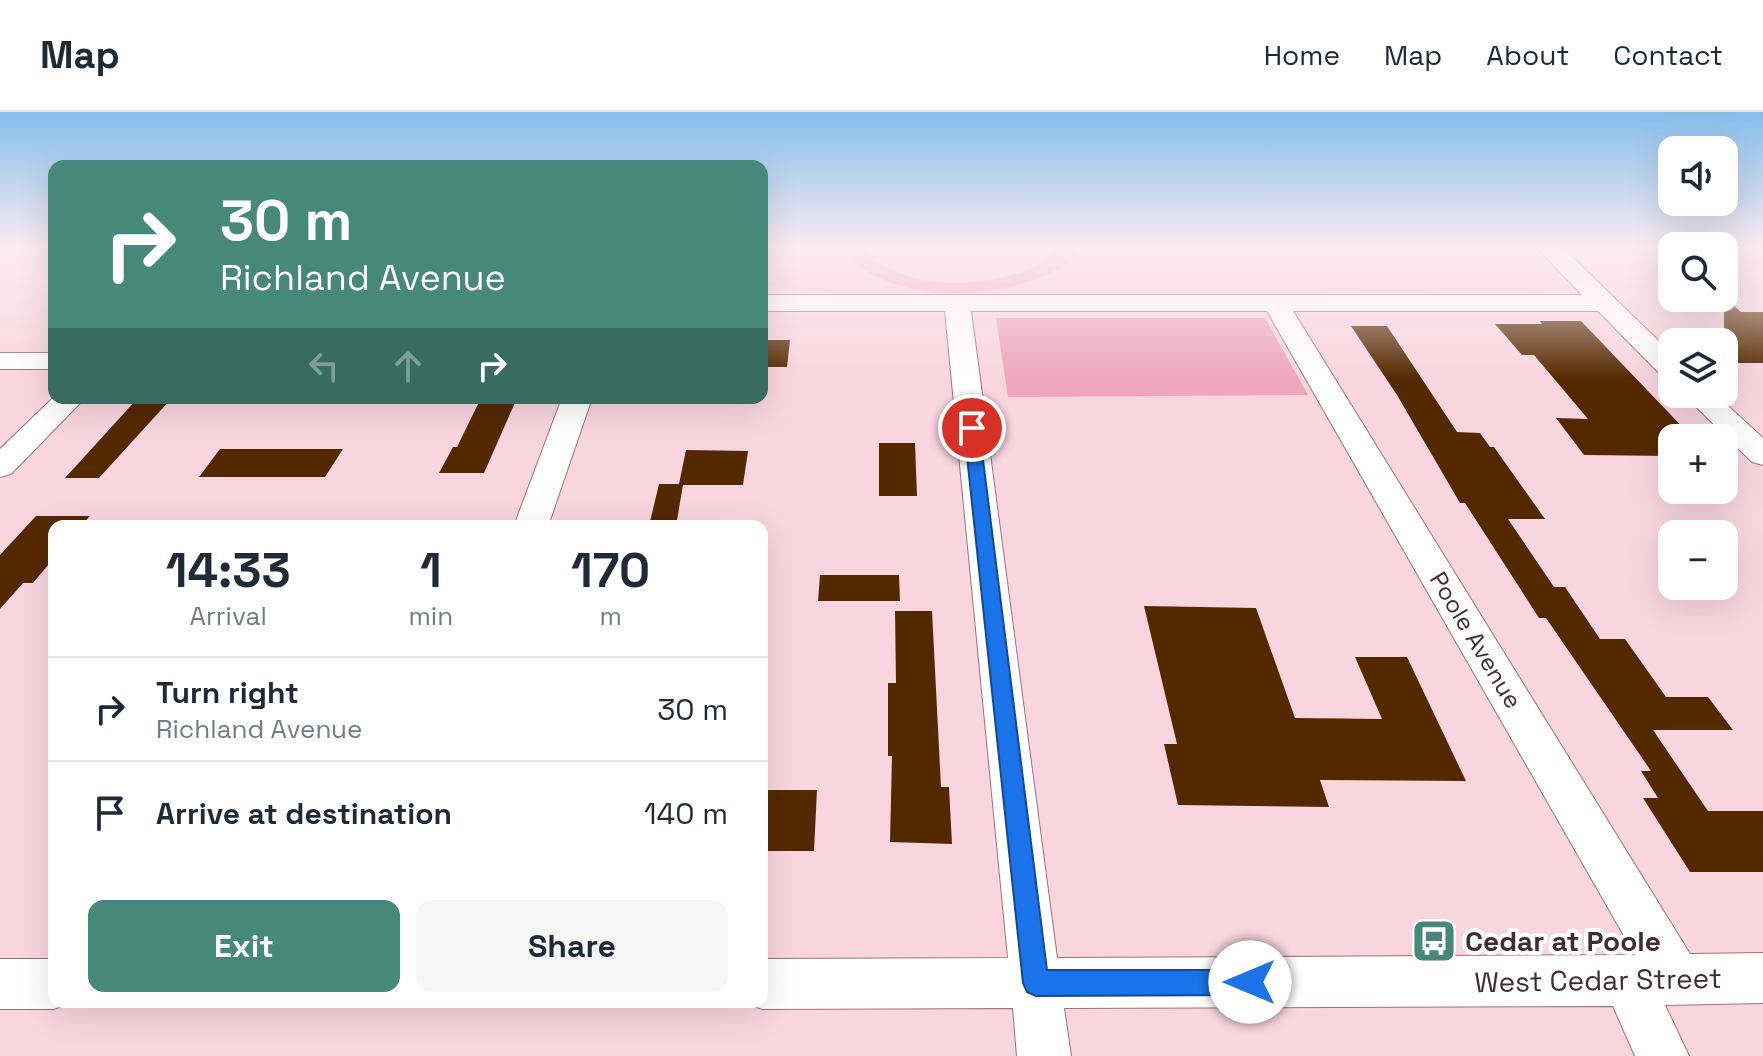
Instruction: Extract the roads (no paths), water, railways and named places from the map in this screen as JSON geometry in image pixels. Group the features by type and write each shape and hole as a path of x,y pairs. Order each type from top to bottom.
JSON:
{"street":[{"path":"1590,291 1658,357"},
{"path":"768,303 1601,303"},
{"name":"Poole Avenue","path":"1275,303 1676,978"},
{"path":"957,305 1044,1056"},
{"path":"0,361 48,361"},
{"path":"0,467 64,404"},
{"path":"533,520 575,404"},
{"path":"1713,408 1763,455"},
{"name":"West Cedar Street","path":"768,984 1763,978"},
{"path":"1627,980 1662,1056"},
{"path":"0,984 48,984"}],"place":[{"name":"Cedar at Poole","path":"1434,941"}]}
